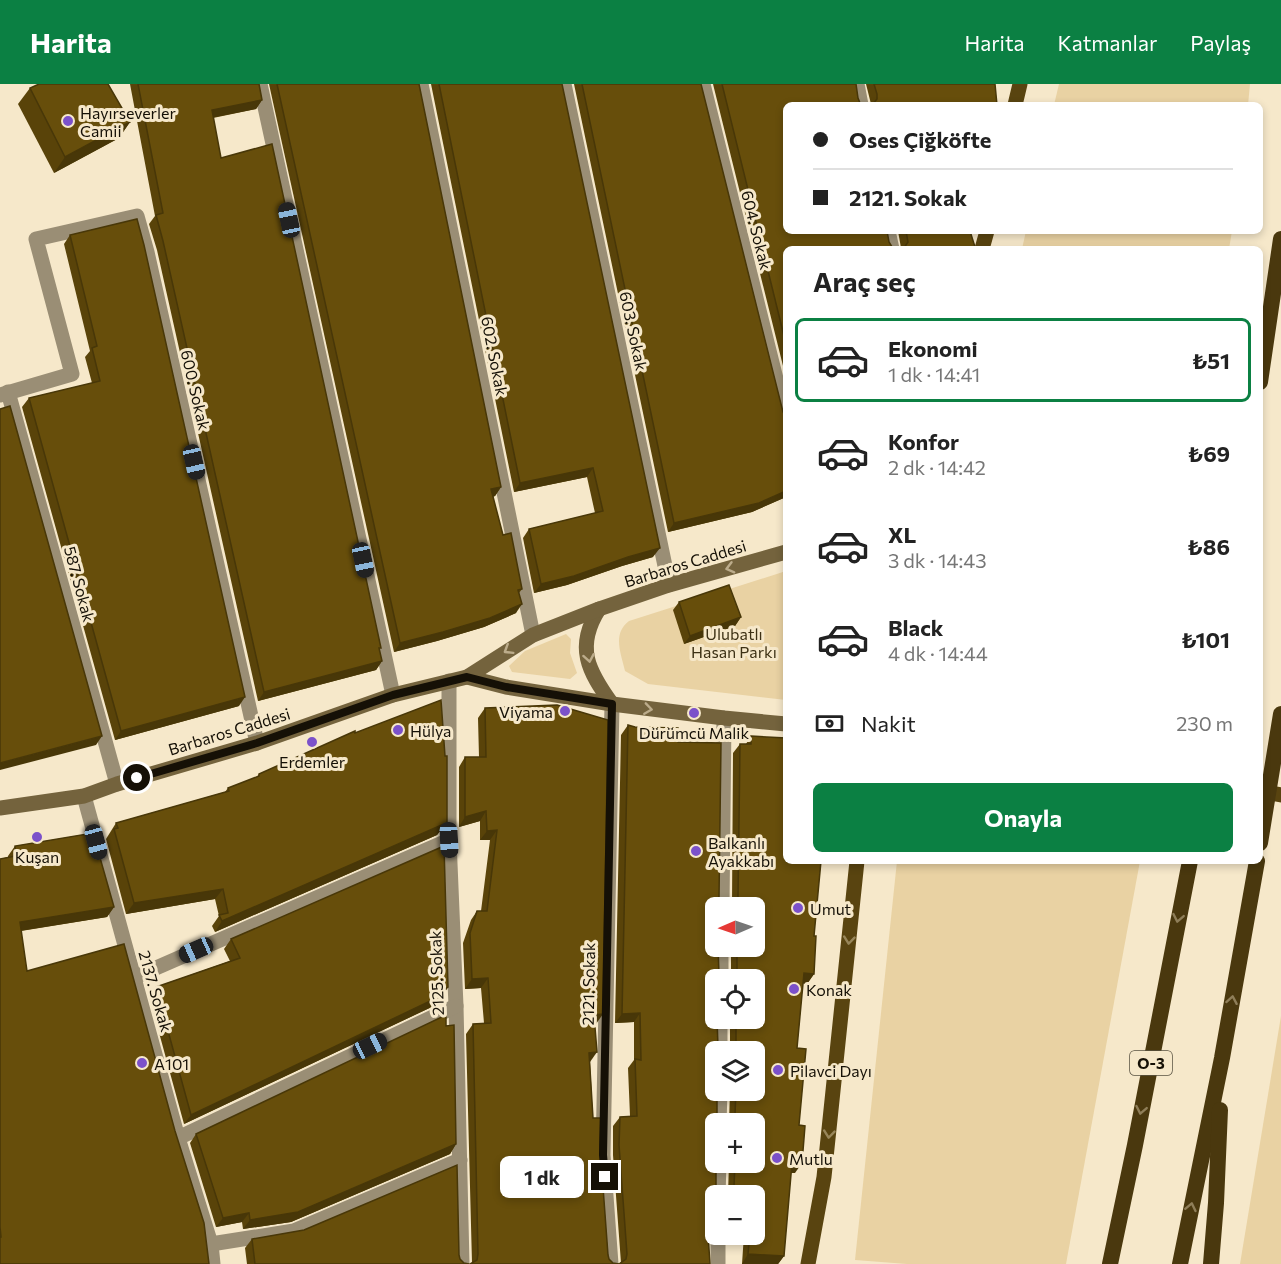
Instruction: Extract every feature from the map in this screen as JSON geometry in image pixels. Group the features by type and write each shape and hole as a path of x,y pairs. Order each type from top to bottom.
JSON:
{"highway":[{"path":"1263,361 1281,238"},
{"path":"1263,825 1281,714"},
{"name":"O-3","path":"1110,1264 1189,864"},
{"path":"1180,1264 1222,1058 1256,864"},
{"path":"1210,1264 1216,1203 1222,1058"}],"main road":[{"path":"1016,102 1020,84"},
{"name":"Barbaros Caddesi","path":"0,808 84,796 117,784 257,743 393,695 467,677 533,635 599,609 669,585 783,553"},
{"path":"599,609 587,632 587,658 596,682 612,704"},
{"name":"Barbaros Caddesi","path":"467,677 506,687 612,704 783,724"},
{"path":"1263,760 1281,763"},
{"path":"1263,792 1281,795"},
{"path":"808,1264 824,1177 857,864"}],"street":[{"path":"260,84 393,695"},
{"name":"602. Sokak","path":"422,84 533,635"},
{"name":"603. Sokak","path":"564,84 669,585"},
{"name":"604. Sokak","path":"702,84 783,407"},
{"path":"857,84 860,102"},
{"name":"600. Sokak","path":"4,394 72,374 36,239 137,216 257,743"},
{"name":"587. Sokak","path":"4,394 117,784"},
{"name":"2125. Sokak","path":"449,681 449,840 456,1006 462,1264"},
{"name":"2121. Sokak","path":"611,1264 603,1155 612,704"},
{"path":"722,897 724,718"},
{"name":"2137. Sokak","path":"84,796 178,1138 211,1244 213,1264"},
{"path":"133,978 449,840"},
{"path":"178,1138 456,1006"},
{"path":"211,1244 294,1231 460,1160"},
{"path":"718,1245 718,1264"}],"green space":[{"path":"1059,84 1250,84 1248,102 1055,102"},
{"path":"1025,234 1232,234 1230,246 1023,246"},
{"name":"Ulubatlı Hasan Parkı","path":"783,572 783,700 648,684 625,671 619,638 629,621"},
{"path":"566,634 571,639 570,653 577,673 570,679 512,672 509,666 525,651"},
{"path":"897,864 1139,864 1066,1264 907,1264 855,1260"},
{"path":"1281,1016 1281,1264 1240,1264"}],"building":[{"name":"Hayırseverler Camii","path":"39,84 108,84 130,122 65,157 30,88"},
{"path":"138,84 259,84 262,100 212,110 221,158 272,144 382,661 264,692 156,215 163,213"},
{"path":"277,84 419,84 501,487 491,489 503,535 511,533 522,589 518,590 522,604 490,618 400,643"},
{"path":"439,84 562,84 660,548 574,576 541,584 529,529 603,511 593,468 520,483"},
{"path":"582,84 701,84 783,412 783,492 759,503 674,523"},
{"path":"722,84 856,84 860,102 783,102 783,234 888,234 891,246 783,246 783,332"},
{"path":"874,84 995,84 997,102 875,102 877,94"},
{"path":"137,219 245,697 121,731 29,398 100,381 92,348 97,346 70,235"},
{"path":"907,234 971,234 975,246 905,246 908,242"},
{"path":"10,406 102,736 0,763 0,409"},
{"path":"729,585 741,617 690,636 679,602"},
{"path":"441,700 445,756 447,756 447,822 444,824 222,921 219,915 228,913 223,889 134,903 114,829 118,828 116,823 229,791 228,788 355,731 355,733"},
{"path":"557,705 608,720 603,1014 594,1015 597,1052 589,1053 593,1118 601,1118 600,1146 608,1255 613,1263 619,1264 470,1264 477,1260 478,1254 473,1024 491,1023 488,978 472,979 470,933 477,911 487,911 497,830 487,831 486,811 465,817 465,757 486,757 485,708"},
{"path":"628,725 678,728 678,742 721,743 719,897 705,897 705,957 718,957 719,969 705,969 705,1029 717,1029 718,1041 705,1041 705,1101 717,1101 717,1113 705,1113 705,1173 716,1173 716,1185 705,1185 705,1245 709,1245 710,1264 619,1264 626,1259 627,1254 619,1145 620,1117 637,1116 635,1059 641,1060 640,1013 622,1014"},
{"path":"751,736 783,738 783,864 821,864 814,936 816,936 814,974 804,973 797,1048 806,1049 799,1125 805,1126 802,1163 792,1163 784,1256 748,1254 749,1245 765,1245 765,1185 734,1185 735,1173 765,1173 765,1113 735,1113 736,1101 765,1101 765,1041 736,1041 736,1029 765,1029 765,969 737,969 737,957 765,957 765,897 738,897 740,744 751,744"},
{"path":"93,833 114,907 20,922 27,971 124,944 175,1131 204,1223 209,1264 0,1264 0,859 16,856 15,846"},
{"path":"444,846 448,987 445,989 445,994 191,1115 156,987 240,958 231,939"},
{"path":"446,1015 446,1026 454,1025 456,1144 298,1212 250,1220 249,1213 223,1218 196,1134"},
{"path":"457,1165 459,1255 464,1263 469,1264 255,1264 252,1239 304,1230"}],"place":[{"name":"Hayırseverler Camii","path":"68,121"},
{"name":"Viyama","path":"565,711"},
{"name":"Dürümcü Malik","path":"694,713"},
{"name":"Hülya","path":"398,730"},
{"name":"Erdemler","path":"312,742"},
{"name":"Kuşan","path":"37,837"},
{"name":"Balkanlı Ayakkabı","path":"696,851"},
{"name":"Umut","path":"798,908"},
{"name":"Konak","path":"794,989"},
{"name":"A101","path":"142,1063"},
{"name":"Pilavci Dayı","path":"778,1070"},
{"name":"Mutlu","path":"777,1158"}],"route":[{"path":"137,778 257,743 393,695 467,677 506,687 612,704 603,1155 605,1177"}]}
